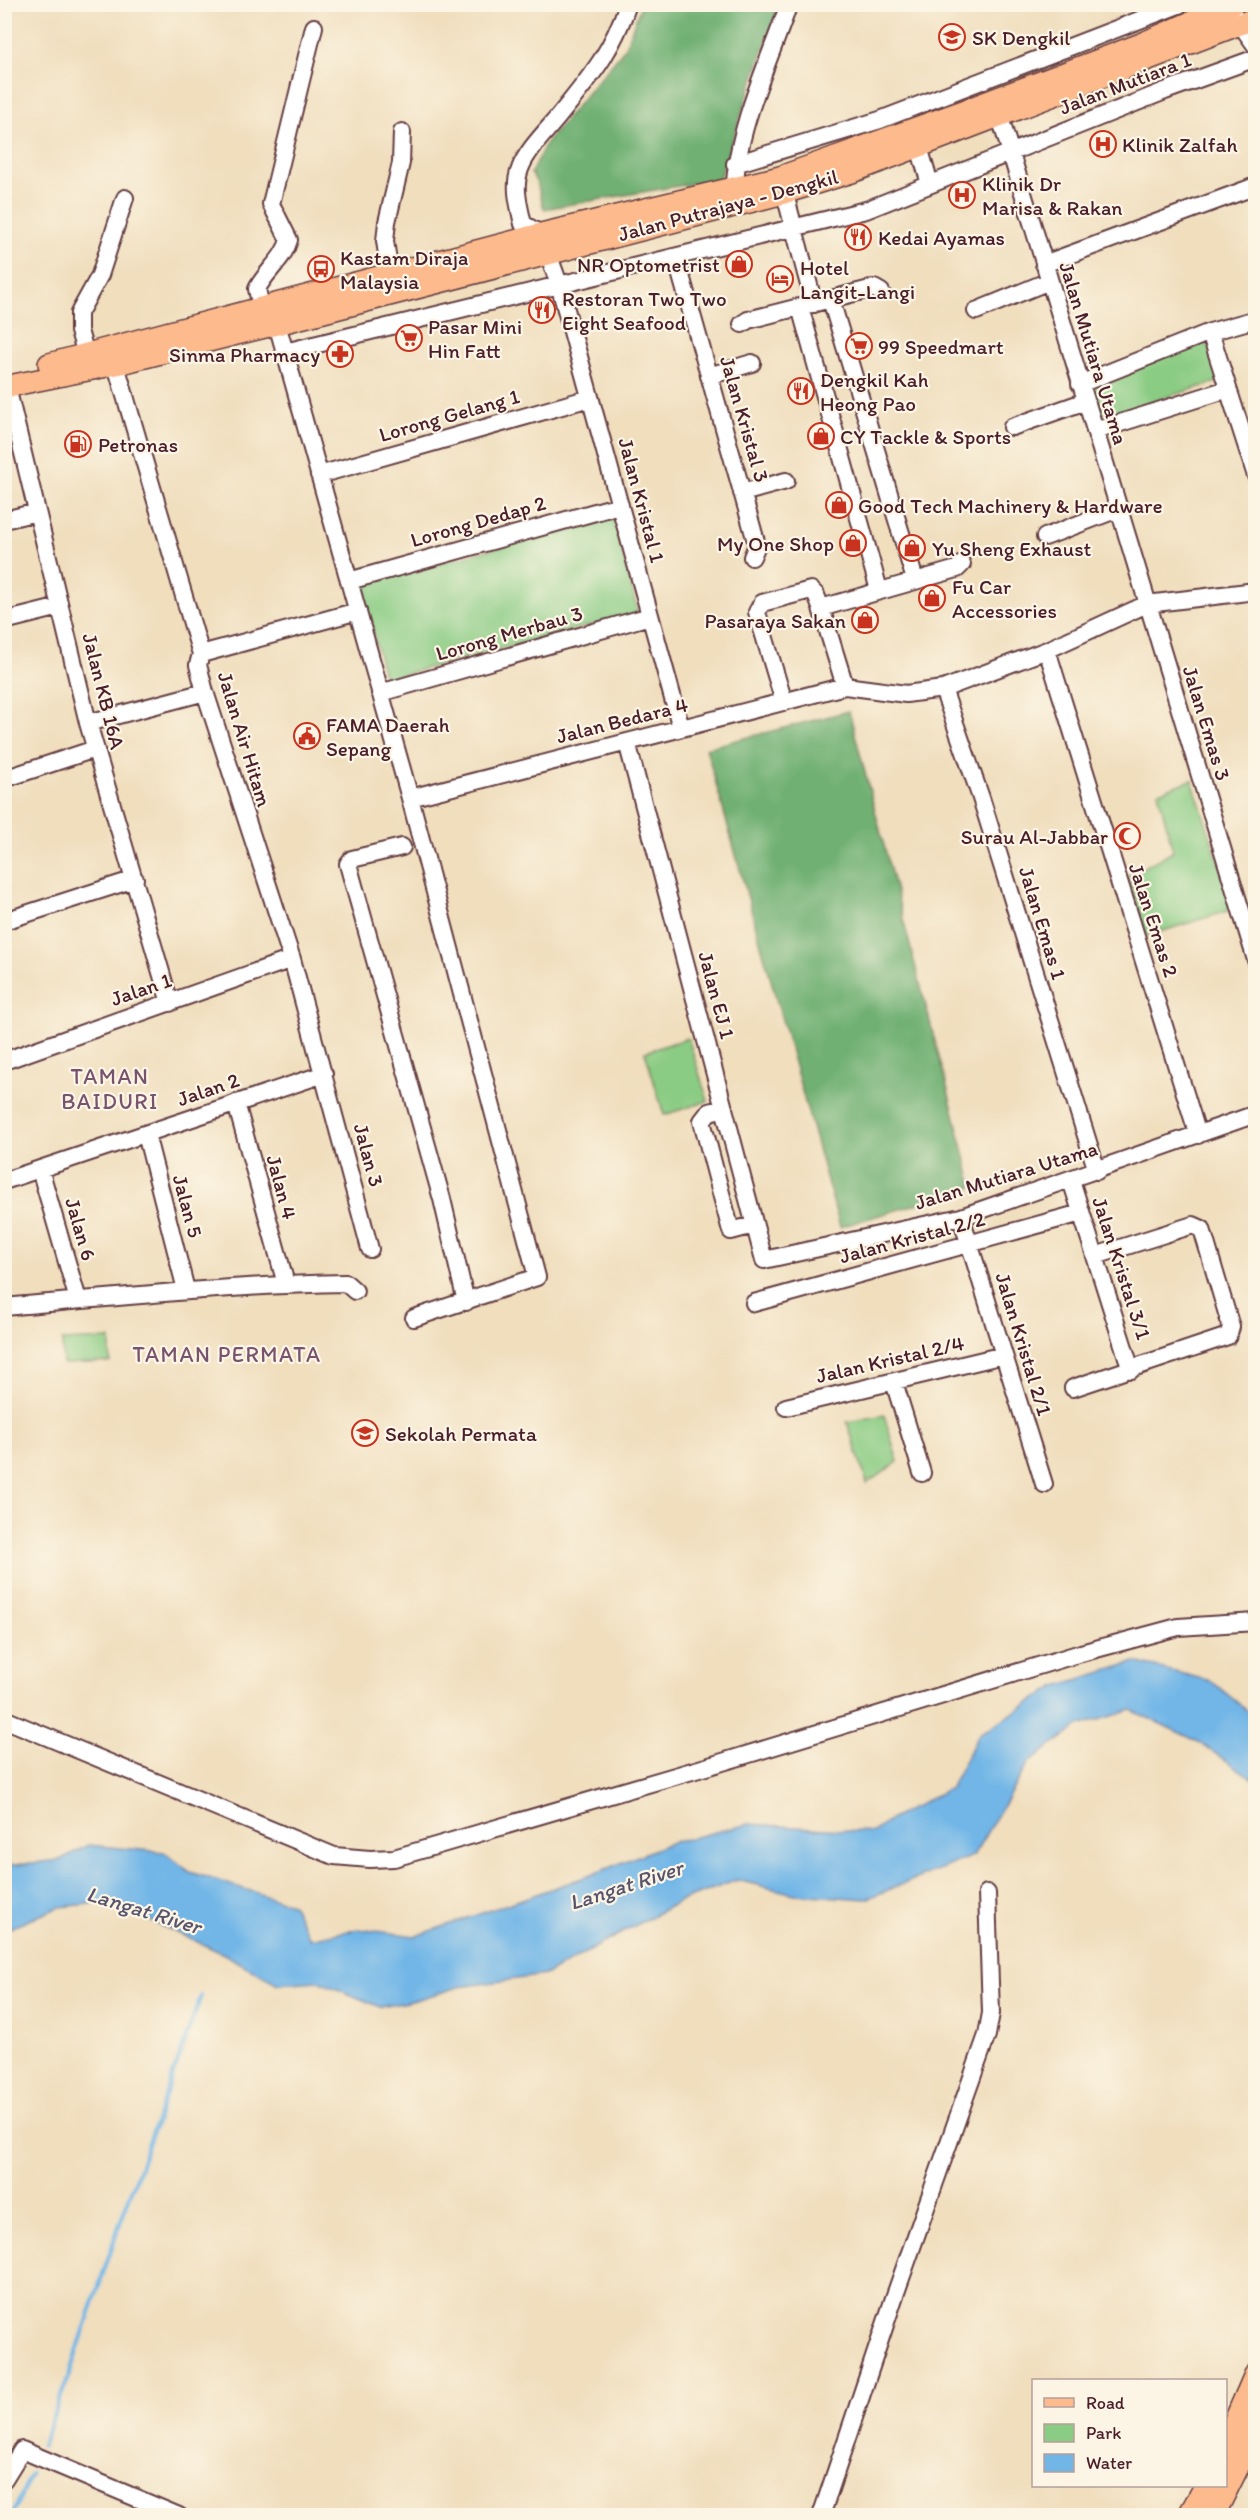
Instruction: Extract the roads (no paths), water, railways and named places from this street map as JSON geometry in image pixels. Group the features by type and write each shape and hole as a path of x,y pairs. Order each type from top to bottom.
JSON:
{"highway":[{"path":"1227,2443 1256,2376"},
{"path":"1227,2486 1256,2428"},
{"path":"1190,2516 1206,2487"},
{"path":"1212,2516 1226,2487"}],"main road":[{"name":"Jalan Putrajaya - Dengkil","path":"114,356 277,324 735,187 782,185 881,142 1141,44 1237,11"},
{"name":"Jalan Putrajaya - Dengkil","path":"114,356 261,307 390,274 544,243 782,185 852,172 999,114 1237,11"},
{"path":"5,383 86,354 114,356"},
{"path":"5,383 114,356"}],"street":[{"path":"544,243 523,224 516,189 520,169 531,150 600,66 618,35 628,4"},
{"path":"735,187 735,164 789,4"},
{"path":"735,164 880,120 1181,4"},
{"path":"1237,11 1256,46"},
{"path":"1134,22 1141,44"},
{"path":"261,307 257,289 264,276 286,250 290,240 271,204 314,27"},
{"name":"Jalan Mutiara 1","path":"285,352 866,210 1165,91 1256,58"},
{"name":"Jalan Mutiara Utama","path":"999,114 1147,604"},
{"path":"390,274 385,241 387,222 401,163 402,132"},
{"path":"919,147 930,184"},
{"path":"782,185 794,228 807,306 879,590"},
{"path":"1044,264 1256,186"},
{"path":"86,354 79,331 80,313 100,275 125,198"},
{"name":"Jalan Kristal 1","path":"544,243 559,284 681,728"},
{"name":"Jalan Kristal 3","path":"676,258 757,545 752,557"},
{"path":"976,311 1049,281"},
{"path":"742,324 748,320 874,288 880,292"},
{"path":"831,300 915,580"},
{"path":"1080,384 1210,332 1256,319"},
{"path":"277,324 410,798 537,1277 414,1318"},
{"path":"1210,332 1256,476"},
{"name":"Jalan Air Hitam","path":"114,356 201,654 198,665 205,692 292,959 324,1074"},
{"path":"709,376 752,363"},
{"name":"Jalan KB 16A","path":"5,383 10,421 37,512 88,723 170,1003"},
{"path":"1095,431 1228,389"},
{"name":"Lorong Gelang 1","path":"319,475 590,398"},
{"path":"1012,427 1086,401"},
{"path":"742,493 786,481"},
{"name":"Lorong Dedap 2","path":"349,581 620,505"},
{"path":"1045,537 1118,508"},
{"path":"4,520 37,512"},
{"path":"821,608 957,569 962,564"},
{"path":"784,702 757,612 762,603 811,590 821,608 845,686 906,694 943,689 1047,650 1147,604 1256,591"},
{"name":"Jalan Emas 3","path":"1147,604 1256,960"},
{"path":"4,621 60,607"},
{"path":"201,654 358,611"},
{"name":"Lorong Merbau 3","path":"380,693 650,616"},
{"name":"Jalan Emas 2","path":"1047,650 1198,1135"},
{"name":"Jalan Bedara 4","path":"410,798 845,686"},
{"name":"Jalan Emas 1","path":"943,689 981,798 1097,1171"},
{"path":"88,723 205,692"},
{"name":"Jalan EJ 1","path":"627,742 764,1260"},
{"path":"4,779 95,749"},
{"path":"402,847 352,859 348,864 442,1199 466,1302"},
{"path":"4,921 135,879"},
{"name":"Jalan 1","path":"4,1061 292,959"},
{"name":"Jalan 2","path":"4,1181 324,1074"},
{"name":"Jalan 3","path":"324,1074 370,1249"},
{"name":"Jalan 4","path":"236,1103 286,1284"},
{"path":"724,1108 709,1112 702,1121 731,1231 754,1225"},
{"name":"Jalan Mutiara Utama","path":"764,1260 961,1217 1256,1114"},
{"name":"Jalan 5","path":"146,1134 186,1290"},
{"name":"Jalan 6","path":"40,1169 78,1300"},
{"name":"Jalan Kristal 3/1","path":"1071,1180 1131,1370"},
{"name":"Jalan Kristal 2/2","path":"754,1303 1082,1213"},
{"name":"Jalan Kristal 2/1","path":"961,1217 1044,1484"},
{"path":"1073,1388 1228,1336 1232,1327 1202,1229 1193,1225 1095,1256"},
{"path":"4,1307 186,1290 286,1284 346,1282 355,1291"},
{"name":"Jalan Kristal 2/4","path":"786,1407 1004,1355"},
{"path":"894,1382 922,1473"},
{"path":"4,1719 334,1856 394,1858 716,1764 1081,1653 1178,1627 1256,1622"},
{"path":"821,2516 894,2298 987,2035 991,2013 987,1893"},
{"path":"4,2480 22,2450 178,2516"}],"water":[{"name":"Langat River","path":"1135,1662 1211,1681 1255,1717 1255,1780 1195,1740 1131,1710 1079,1726 1029,1762 973,1856 866,1899 795,1894 737,1880 678,1902 545,1975 459,1987 412,2001 380,2007 318,1981 278,1984 222,1953 109,1902 60,1907 5,1930 5,1866 60,1860 88,1845 164,1852 190,1872 292,1904 310,1939 358,1929 416,1936 591,1875 670,1843 749,1824 873,1832 892,1819 950,1788 979,1734 1057,1686"}],"waterway":[{"path":"42,2446 69,2375 201,1996"},
{"path":"12,2516 31,2474"}],"place":[{"name":"SK Dengkil","path":"952,37"},
{"name":"Klinik Zalfah","path":"1103,144"},
{"name":"Klinik Dr Marisa & Rakan","path":"962,195"},
{"name":"Kedai Ayamas","path":"858,237"},
{"name":"NR Optometrist","path":"739,264"},
{"name":"Kastam Diraja Malaysia","path":"321,269"},
{"name":"Hotel Langit-Langi","path":"780,279"},
{"name":"Restoran Two Two Eight Seafood","path":"542,310"},
{"name":"Pasar Mini Hin Fatt","path":"409,338"},
{"name":"99 Speedmart","path":"859,346"},
{"name":"Sinma Pharmacy","path":"340,354"},
{"name":"Dengkil Kah Heong Pao","path":"801,391"},
{"name":"CY Tackle & Sports","path":"821,436"},
{"name":"Petronas","path":"78,444"},
{"name":"Good Tech Machinery & Hardware","path":"839,505"},
{"name":"My One Shop","path":"853,543"},
{"name":"Yu Sheng Exhaust","path":"912,548"},
{"name":"Fu Car Accessories","path":"932,598"},
{"name":"Pasaraya Sakan","path":"865,620"},
{"name":"FAMA Daerah Sepang","path":"307,736"},
{"name":"Surau Al-Jabbar","path":"1127,836"},
{"name":"Sekolah Permata","path":"365,1433"}],"district":[{"name":"TAMAN BAIDURI","path":"110,1088"},
{"name":"TAMAN PERMATA","path":"227,1354"}]}
